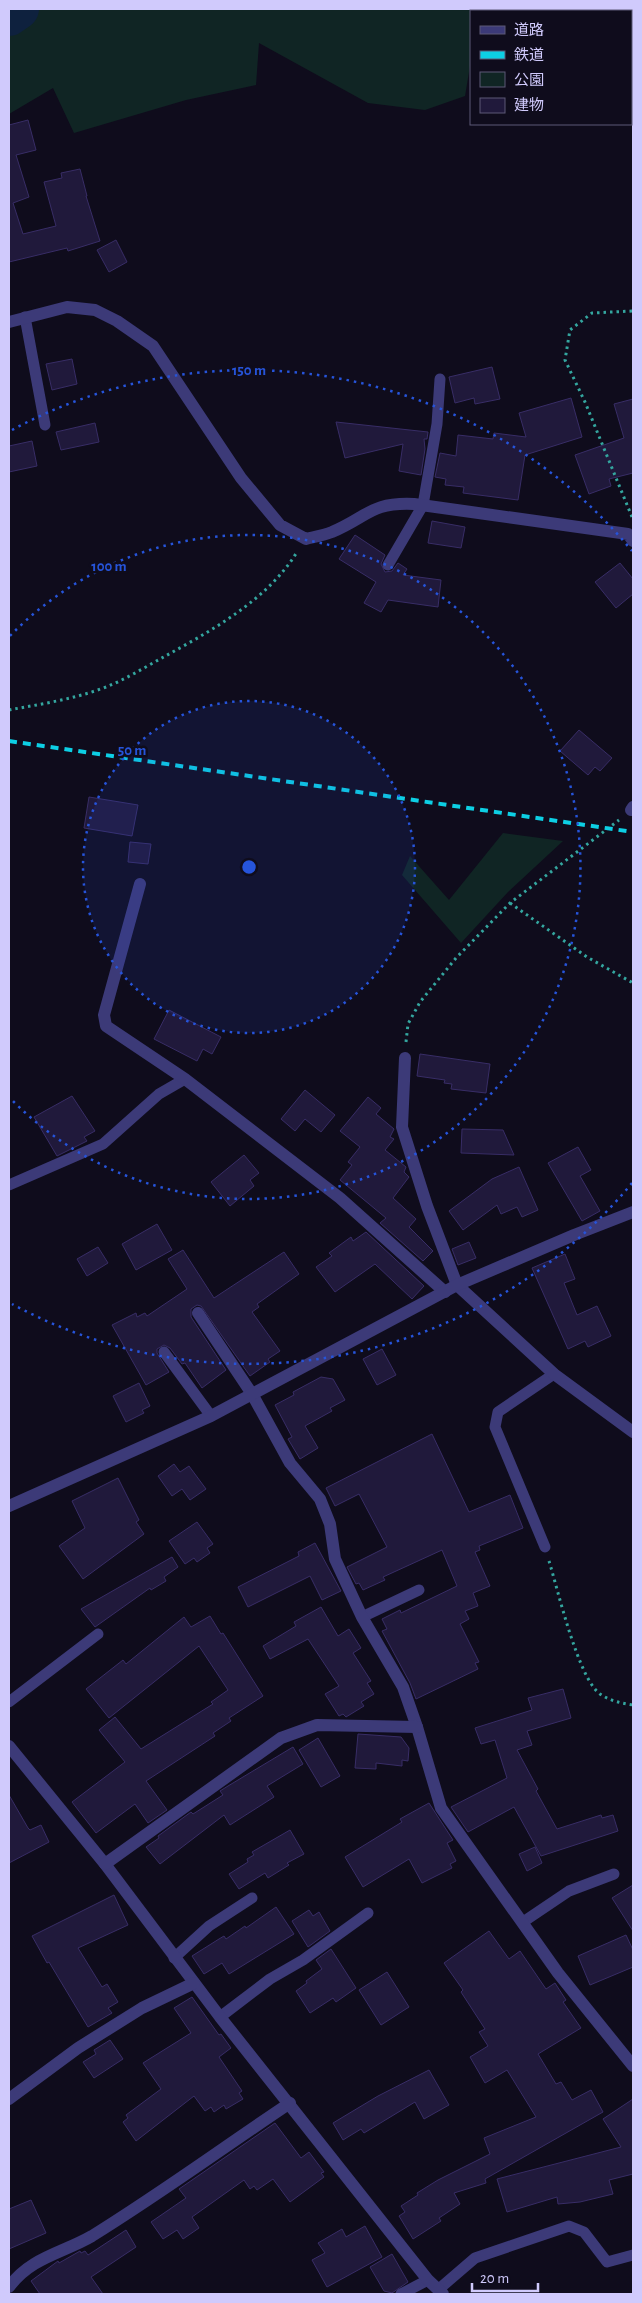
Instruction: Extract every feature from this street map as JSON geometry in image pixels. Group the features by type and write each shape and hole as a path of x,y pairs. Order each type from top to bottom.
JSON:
{"street":[{"path":"9,322 67,307 95,310 118,321 153,346 241,478 280,525 306,539 332,532 372,509 392,503 423,505 632,534"},
{"path":"140,884 104,1015 106,1026 185,1079 340,1198 445,1292"},
{"path":"405,1058 402,1127 457,1285 554,1374 633,1432"},
{"path":"9,1506 211,1416 457,1285 633,1212"},
{"path":"198,1313 252,1394 290,1463 320,1499 330,1524 335,1560 362,1617 403,1687 441,1808 558,1973 633,2066"},
{"path":"105,1864 281,1738 316,1725 417,1727"},
{"path":"9,1746 105,1864 174,1958 428,2280 441,2292"},
{"path":"9,2099 78,2048 142,2008 194,1983"},
{"path":"9,2287 16,2277 44,2257 91,2237 290,2103"}],"lane":[{"path":"25,317 45,425"},
{"path":"388,565 423,505 435,434 440,379"},
{"path":"9,1185 103,1144 153,1099 185,1079"},
{"path":"164,1352 211,1416"},
{"path":"545,1547 495,1427 498,1412 554,1374"},
{"path":"362,1617 419,1590"},
{"path":"9,1702 98,1634"},
{"path":"523,1922 569,1891 614,1874"},
{"path":"174,1958 209,1926 252,1898"},
{"path":"220,2017 270,1979 316,1951 368,1913"},
{"path":"441,2292 475,2258 569,2226 584,2232 607,2262 633,2255"},
{"path":"401,2294 428,2280"}],"path":[{"path":"633,311 592,313 570,330 565,360 585,402 633,520"},
{"path":"9,710 106,687 206,633 256,597 276,579 288,566 306,539"},
{"path":"405,1058 408,1024 420,1002 456,958 510,903 632,808"},
{"path":"510,903 587,957 633,983"},
{"path":"545,1547 581,1666 599,1694 617,1703 633,1704"}],"green space":[{"path":"9,9 496,10 470,10 470,66 465,96 425,110 368,103 259,43 256,85 186,100 74,133 53,88 9,114"},
{"path":"503,833 563,841 508,892 461,943 402,875 410,856 449,900"}],"building":[{"path":"28,120 36,150 16,155 29,197 13,203 23,234 56,226 44,182 62,178 61,173 80,169 100,241 68,251 67,248 9,262 9,125"},
{"path":"116,240 127,262 109,272 97,250"},
{"path":"72,359 77,384 52,390 46,364"},
{"path":"492,367 500,399 475,404 474,398 455,403 449,377"},
{"path":"571,398 582,437 525,455 518,500 463,493 464,487 445,485 446,479 435,477 440,453 456,456 458,435 493,439 494,433 526,437 519,413"},
{"path":"633,399 633,473 609,479 611,486 589,494 575,455 624,438 614,404"},
{"path":"336,422 428,432 427,439 424,439 425,449 421,475 399,471 403,444 345,458"},
{"path":"95,423 99,442 61,450 56,432"},
{"path":"32,441 37,466 9,472 9,446"},
{"path":"432,521 465,527 461,548 428,543"},
{"path":"355,535 385,555 381,564 385,572 392,571 398,563 407,569 403,575 441,580 438,607 388,600 381,612 364,603 376,582 339,559"},
{"path":"620,563 633,579 633,594 616,608 595,582"},
{"path":"579,730 612,758 600,771 595,767 588,775 560,751"},
{"path":"89,797 138,805 132,836 84,828"},
{"path":"130,842 151,844 148,864 128,862"},
{"path":"169,1010 221,1037 212,1054 203,1049 197,1061 154,1039"},
{"path":"420,1054 490,1064 486,1093 451,1089 452,1084 444,1083 445,1080 417,1076"},
{"path":"305,1090 335,1115 321,1132 305,1119 295,1131 281,1119"},
{"path":"72,1096 95,1131 84,1137 87,1141 57,1156 34,1117"},
{"path":"368,1097 381,1108 376,1114 394,1129 390,1137 394,1139 385,1150 406,1167 404,1172 409,1177 393,1198 416,1219 409,1227 433,1251 423,1261 380,1223 386,1218 340,1180 352,1165 348,1162 360,1147 340,1131"},
{"path":"462,1129 503,1130 514,1155 461,1153"},
{"path":"578,1147 591,1170 580,1176 600,1211 582,1221 548,1163"},
{"path":"244,1155 259,1173 250,1180 254,1186 230,1206 211,1182"},
{"path":"519,1167 538,1210 522,1217 517,1207 501,1214 497,1205 463,1230 449,1211 492,1179"},
{"path":"157,1224 172,1250 136,1270 122,1244"},
{"path":"366,1232 424,1286 412,1299 375,1264 335,1292 316,1267 332,1256 329,1253 351,1237 353,1241"},
{"path":"469,1242 476,1258 458,1265 452,1249"},
{"path":"98,1247 108,1263 87,1276 77,1259"},
{"path":"183,1250 214,1298 284,1252 299,1274 257,1304 259,1307 252,1312 280,1351 268,1359 270,1362 250,1376 201,1306 197,1305 191,1309 191,1317 226,1370 202,1388 185,1363 182,1364 170,1348 164,1345 157,1349 157,1353 169,1372 146,1385 112,1325 136,1313 137,1317 145,1313 147,1316 187,1289 168,1259"},
{"path":"565,1254 575,1279 564,1283 577,1315 597,1306 611,1336 588,1347 585,1341 568,1349 532,1268"},
{"path":"382,1349 396,1375 377,1385 363,1359"},
{"path":"321,1377 333,1379 345,1400 330,1408 332,1411 305,1426 318,1448 300,1459 288,1439 292,1437 275,1405 294,1395 293,1392"},
{"path":"139,1383 150,1406 142,1410 144,1413 126,1422 113,1396"},
{"path":"432,1434 469,1512 510,1495 523,1528 479,1546 480,1550 475,1552 490,1586 473,1593 478,1606 465,1611 469,1619 460,1624 479,1662 475,1663 478,1669 416,1699 410,1683 382,1631 387,1629 382,1619 400,1610 401,1613 457,1586 442,1550 383,1577 385,1580 363,1590 359,1583 356,1584 347,1567 387,1547 359,1494 335,1506 326,1488"},
{"path":"174,1464 180,1472 189,1466 206,1489 190,1500 182,1489 172,1496 158,1476"},
{"path":"118,1478 139,1520 136,1522 144,1534 83,1579 59,1546 85,1528 72,1501"},
{"path":"197,1522 213,1544 207,1548 210,1553 197,1562 194,1558 185,1564 169,1541"},
{"path":"315,1543 341,1591 322,1600 310,1576 248,1607 238,1587 299,1556 298,1552"},
{"path":"172,1557 178,1567 164,1577 166,1581 151,1590 150,1588 95,1627 81,1609"},
{"path":"321,1607 338,1636 349,1629 361,1648 353,1653 371,1681 367,1683 374,1694 361,1702 364,1706 346,1717 343,1714 339,1716 325,1694 339,1686 308,1639 270,1659 263,1646 296,1626 294,1622"},
{"path":"210,1616 263,1696 229,1718 231,1721 213,1733 215,1736 146,1781 167,1810 148,1823 135,1804 96,1833 72,1802 125,1762 99,1730 115,1717 141,1749 213,1704 211,1702 228,1690 199,1646 109,1718 86,1689 123,1660 126,1664 184,1617 191,1627"},
{"path":"563,1689 571,1718 527,1731 532,1745 517,1750 538,1789 536,1791 557,1829 601,1815 602,1818 613,1815 618,1831 541,1856 514,1807 468,1832 451,1807 507,1778 495,1740 481,1744 475,1728 532,1710 528,1698"},
{"path":"358,1734 401,1737 409,1748 408,1761 402,1760 402,1766 376,1763 376,1769 355,1768"},
{"path":"318,1738 340,1776 321,1787 299,1750"},
{"path":"293,1747 303,1764 267,1786 274,1797 230,1825 224,1815 160,1864 146,1847 191,1812 193,1814 223,1795 220,1791"},
{"path":"9,1795 28,1828 30,1830 41,1825 49,1842 9,1863"},
{"path":"429,1803 453,1840 447,1843 456,1861 450,1864 452,1868 422,1883 409,1859 363,1887 345,1857 402,1822 400,1819"},
{"path":"290,1830 304,1854 287,1863 289,1865 268,1878 265,1873 239,1889 229,1874 248,1862 247,1859 254,1855 252,1852"},
{"path":"535,1847 542,1863 527,1871 519,1854"},
{"path":"633,1885 633,1931 612,1898"},
{"path":"114,1895 128,1925 78,1948 102,1987 107,1984 118,2002 108,2008 112,2013 88,2027 32,1936"},
{"path":"276,1907 294,1934 229,1974 222,1963 204,1974 192,1956 224,1936 226,1939 245,1926 246,1928"},
{"path":"309,1910 313,1916 319,1912 330,1931 308,1947 292,1921"},
{"path":"489,1931 509,1959 520,1951 546,1989 555,1983 566,2000 563,2002 581,2028 538,2054 556,2084 561,2082 572,2100 591,2090 603,2112 485,2179 486,2183 454,2193 460,2204 439,2218 441,2221 413,2239 399,2216 405,2212 401,2206 438,2180 490,2154 484,2138 536,2117 507,2070 485,2083 470,2057 488,2046 479,2032 485,2029 461,1992 463,1990 444,1963"},
{"path":"626,1935 633,1950 633,1967 590,1985 578,1956"},
{"path":"331,1949 356,1988 336,2002 333,1998 310,2013 296,1991 322,1969 316,1960"},
{"path":"387,1972 409,2007 381,2025 359,1990"},
{"path":"192,1997 219,2035 221,2034 231,2048 219,2057 242,2091 239,2093 243,2099 226,2109 224,2105 214,2112 211,2107 205,2111 194,2096 136,2141 123,2122 128,2118 126,2115 161,2089 143,2063 191,2033 174,2008"},
{"path":"110,2040 123,2059 94,2078 83,2062 96,2054 94,2050"},
{"path":"429,2070 449,2105 424,2119 415,2102 364,2133 361,2129 343,2140 333,2123 378,2096"},
{"path":"633,2099 633,2174 609,2180 613,2194 580,2202 558,2204 557,2197 507,2212 497,2179 621,2147 603,2119"},
{"path":"275,2123 301,2158 309,2152 324,2172 321,2173 324,2177 290,2202 273,2179 257,2190 254,2186 250,2189 244,2180 192,2217 199,2228 183,2239 177,2230 163,2239 151,2222 186,2198 179,2189"},
{"path":"31,2200 46,2233 9,2249 9,2209"},
{"path":"365,2226 382,2257 327,2287 312,2260 325,2253 318,2243 342,2229 346,2237"},
{"path":"126,2230 136,2247 91,2277 103,2294 40,2294 31,2281 58,2261 59,2263 80,2251 81,2253 85,2251 88,2255"},
{"path":"392,2254 408,2282 392,2293 384,2291 370,2267"}],"waterway":[{"path":"9,16 19,9"}],"railway":[{"path":"9,741 633,832"}]}
